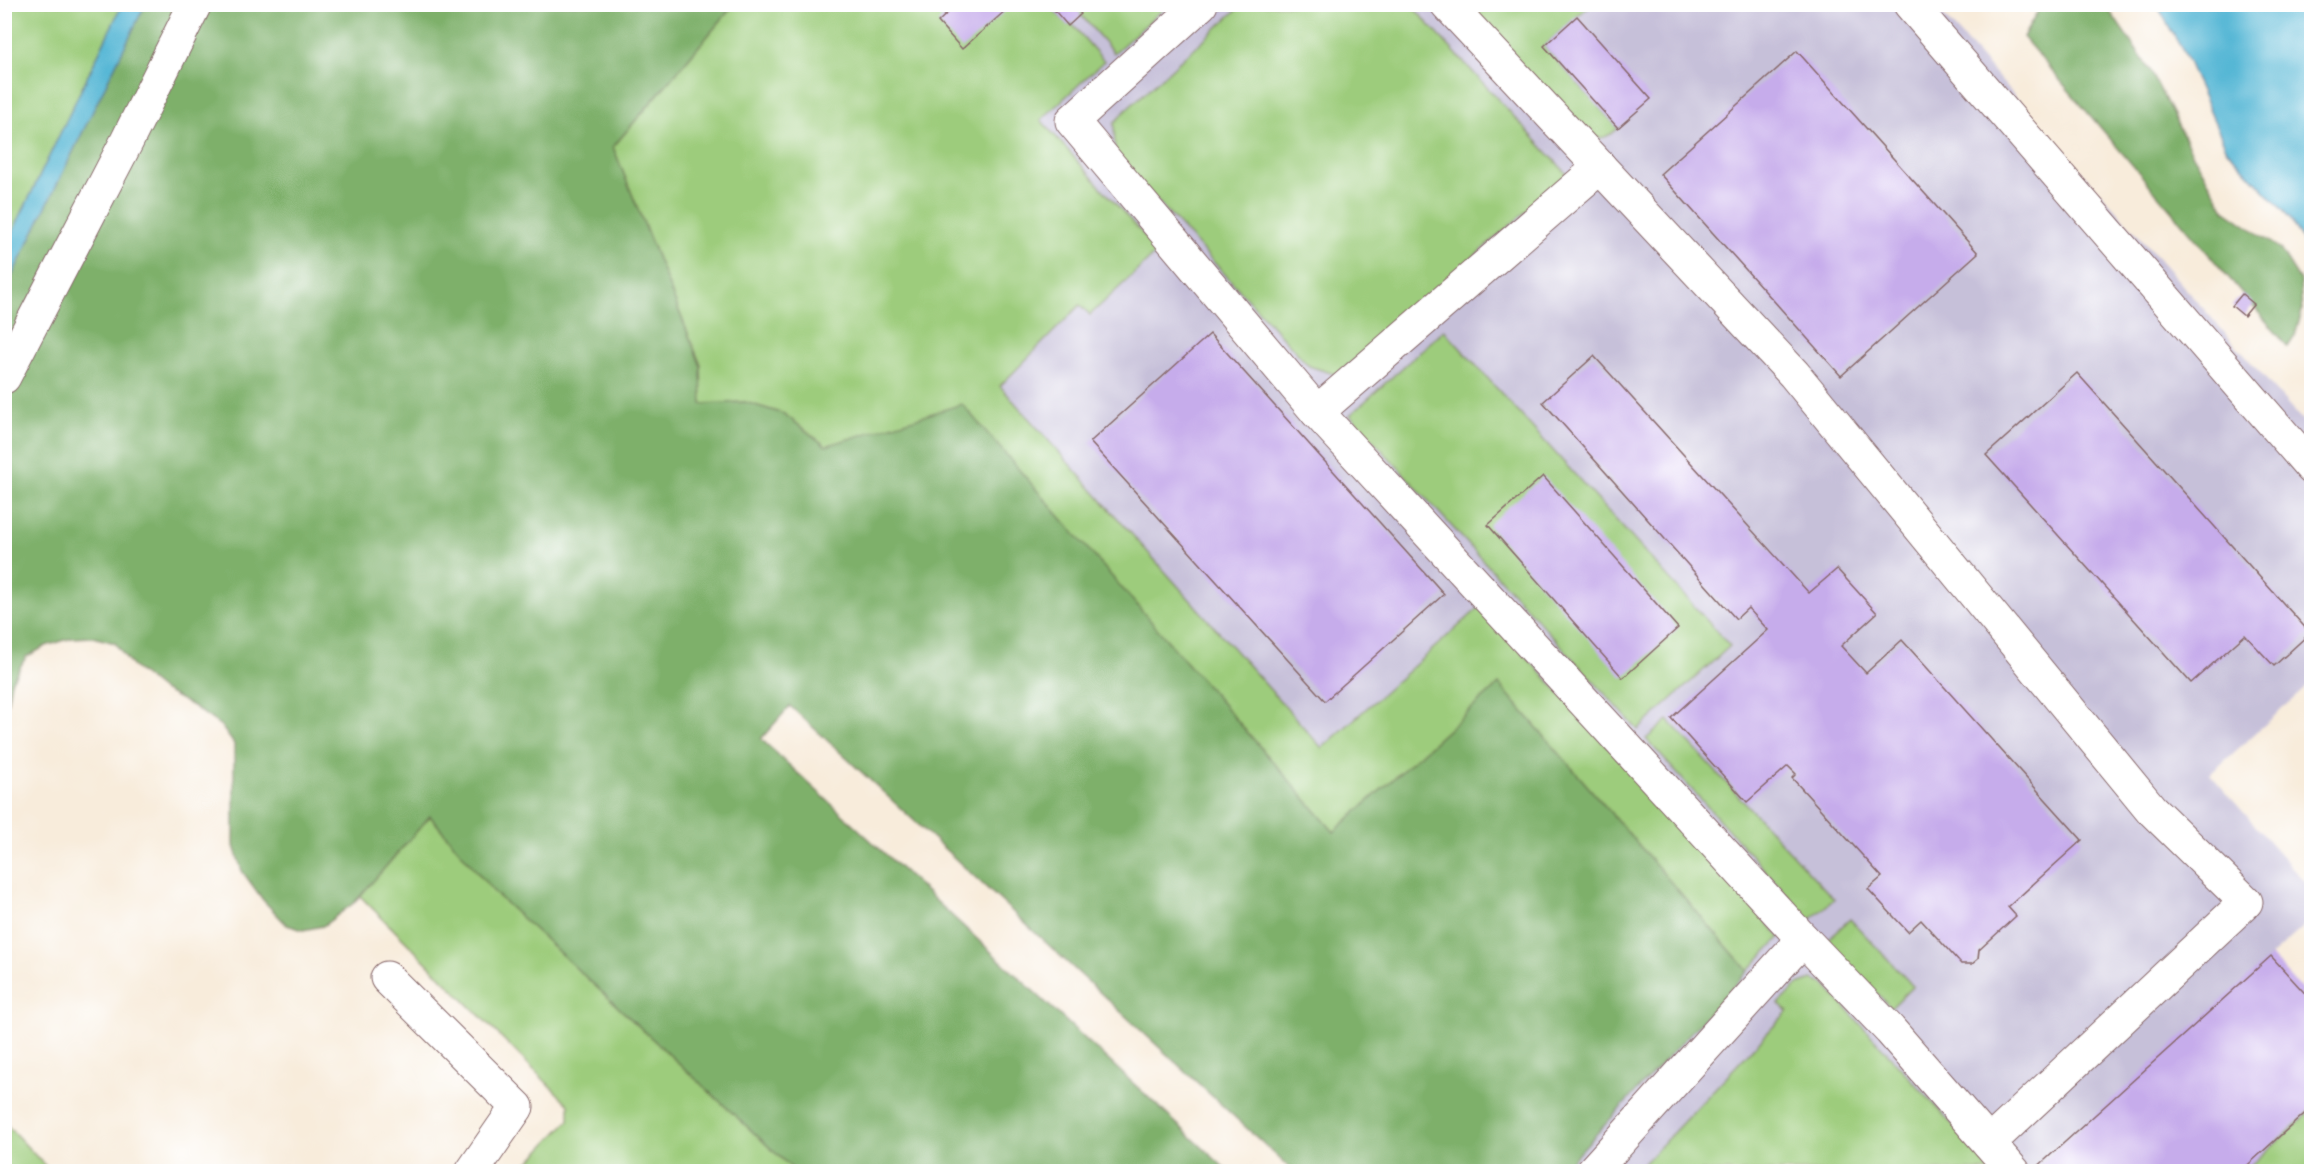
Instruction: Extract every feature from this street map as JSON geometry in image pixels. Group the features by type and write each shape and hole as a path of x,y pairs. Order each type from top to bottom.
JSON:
{"lane":[{"path":"4,377 127,141 195,4"},
{"path":"1201,4 1072,121 1317,412 1803,939 1890,1030 2014,1172"},
{"path":"1447,4 1794,374 2151,809 2246,902 1989,1143"},
{"path":"1910,4 2312,468"},
{"path":"1317,412 1599,167"},
{"path":"1592,1172 1803,939"},
{"path":"387,978 517,1107 472,1172"}],"shaded area":[{"path":"170,5 1934,5 2311,430 2311,683 2210,774 2311,889 2311,920 2271,956 2311,1001 2311,1140 2276,1172 1331,1171"}],"green space":[{"path":"6,4 122,5 5,248 4,8"},
{"path":"145,5 734,5 613,147 701,366 702,404 745,402 784,414 826,446 962,404 1334,832 1499,684 1748,971 1562,1171 1293,1171 790,706 761,739 1228,1171 795,1171 494,892 430,816 355,902 323,926 303,930 287,925 263,900 242,871 234,846 234,744 221,726 191,705 161,689 132,666 115,643 93,637 72,638 46,646 26,657 11,682 5,716 5,290"},
{"path":"734,5 1049,5 1068,25 1071,23 1104,61 1041,120 1158,251 1090,315 1080,305 1000,386 1322,748 1481,606 1780,937 1748,971 1499,684 1334,832 962,405 826,446 784,414 745,402 701,404 701,366 613,147"},
{"path":"1072,5 1168,5 1114,53"},
{"path":"1242,5 1411,5 1568,175 1337,375 1309,366 1115,152 1114,123"},
{"path":"1456,5 1590,5 1544,46 1618,128 1602,138 1583,139"},
{"path":"2102,5 2109,10 2150,70 2193,155 2226,211 2280,249 2300,281 2302,311 2295,336 2288,347 2023,37 2041,6"},
{"path":"1444,330 1730,646 1638,730 1350,415"},
{"path":"1668,720 1834,899 1810,920 1646,739"},
{"path":"430,816 494,892 795,1171 520,1171 569,1120 569,1105 360,896"},
{"path":"1850,919 1913,986 1891,1008 1827,940"},
{"path":"1812,980 1824,984 1995,1171 1636,1172 1788,1011 1779,1004 1798,985"},
{"path":"2311,1111 2311,1171 2244,1171"},
{"path":"5,1123 50,1171 5,1171"}],"water":[{"path":"122,5 145,5 5,290 5,248"},
{"path":"2157,5 2311,5 2311,259 2290,218 2227,150 2185,55"}],"building":[{"path":"957,4 1001,4 1006,10 962,49 938,22"},
{"path":"1049,4 1072,4 1081,14 1068,26"},
{"path":"1577,16 1651,99 1618,128 1544,46"},
{"path":"1797,51 1978,253 1841,376 1660,174"},
{"path":"2242,294 2254,304 2244,316 2232,306"},
{"path":"1210,334 1444,594 1325,701 1090,442"},
{"path":"1594,356 1809,593 1837,569 1877,613 1841,646 1866,673 1902,640 2082,840 2008,907 2016,916 1979,950 1978,959 1972,964 1961,964 1921,920 1908,932 1868,889 1882,877 1792,778 1796,774 1788,766 1747,802 1671,718 1768,630 1748,608 1736,619 1543,402"},
{"path":"2077,373 2310,633 2274,666 2245,635 2191,683 1986,455"},
{"path":"1543,476 1678,628 1623,678 1488,525"},
{"path":"2271,956 2312,1001 2312,1107 2240,1172 2037,1172 2035,1169"}]}
